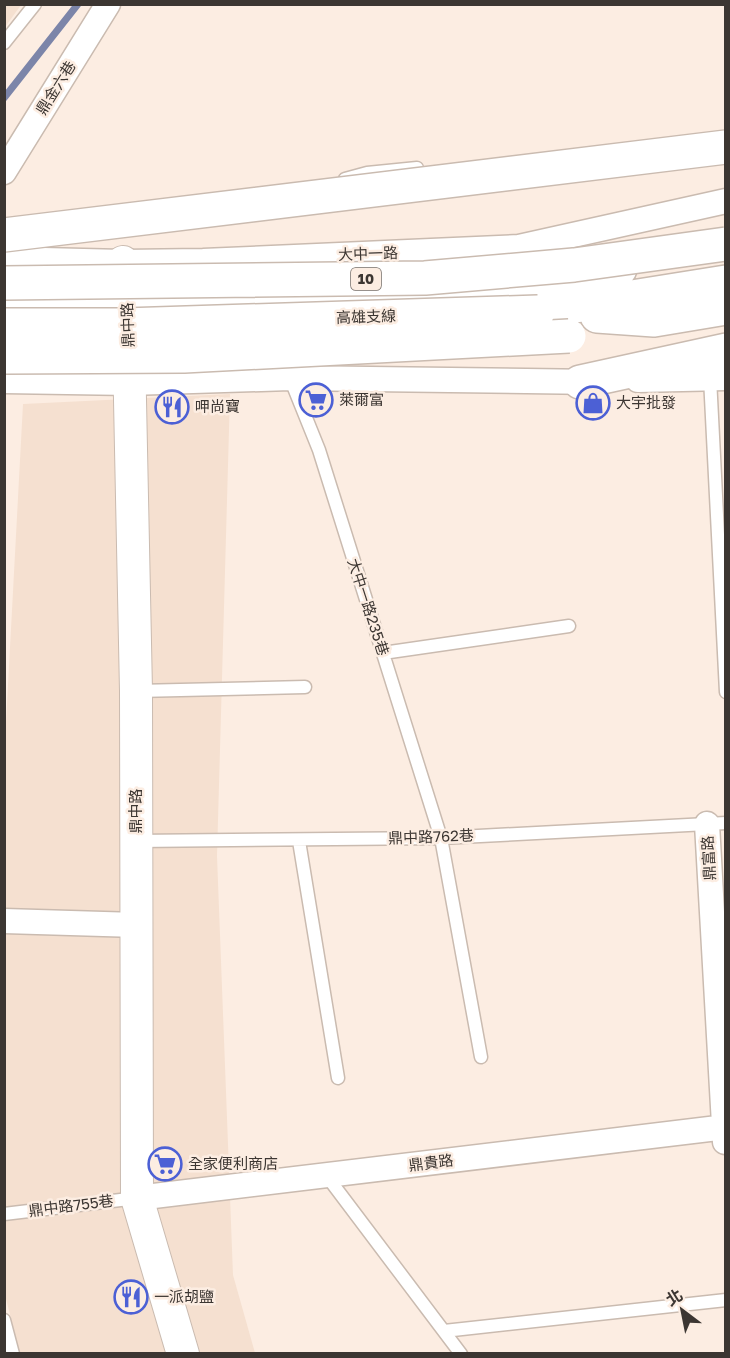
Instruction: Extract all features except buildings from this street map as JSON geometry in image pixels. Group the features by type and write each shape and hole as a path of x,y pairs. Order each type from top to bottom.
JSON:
{"highway":[{"path":"16,241 726,147"},
{"path":"141,302 375,298 568,284 726,242"},
{"name":"10","path":"4,283 425,278 574,265 726,242"},
{"name":"高雄支線","path":"4,325 124,325 538,312 726,282"},
{"path":"538,312 654,320 726,308"},
{"path":"4,357 184,356 569,336 726,324"},
{"path":"580,382 726,350"}],"street":[{"name":"鼎金六巷","path":"4,172 108,4"},
{"name":"大中一路","path":"4,259 123,262 519,247 726,201"},
{"name":"鼎中路","path":"123,262 141,302 130,383 136,691 137,1198 183,1353"},
{"path":"4,302 141,302"},
{"path":"4,381 130,383 290,378 580,382 718,378"},
{"name":"鼎富路","path":"716,824 725,1133"},
{"path":"4,921 136,924"},
{"name":"鼎貴路","path":"137,1198 326,1175 725,1133"}],"lane":[{"path":"4,43 35,4"},
{"path":"540,156 726,138"},
{"path":"86,238 144,229 367,173 425,168"},
{"path":"4,251 16,241"},
{"name":"大中一路235巷","path":"290,378 319,450 441,837 480,1056"},
{"path":"718,378 726,692"},
{"path":"383,653 569,626"},
{"path":"136,691 305,687"},
{"name":"鼎中路762巷","path":"136,841 441,837 716,824"},
{"path":"299,840 338,1078"},
{"path":"326,1175 461,1353"},
{"name":"鼎中路755巷","path":"4,1214 137,1198"},
{"path":"444,1331 726,1300"},
{"path":"4,1320 13,1353"}],"shaded area":[{"path":"4,5 21,5 5,27"},
{"path":"230,394 217,856 233,1275 255,1353 20,1354 4,1291 4,760 23,404"}],"waterway":[{"path":"4,98 78,4"}],"place":[{"name":"萊爾富","path":"316,400"},
{"name":"大宇批發","path":"593,403"},
{"name":"呷尚寶","path":"172,407"},
{"name":"全家便利商店","path":"165,1164"},
{"name":"一派胡鹽","path":"131,1297"}]}
